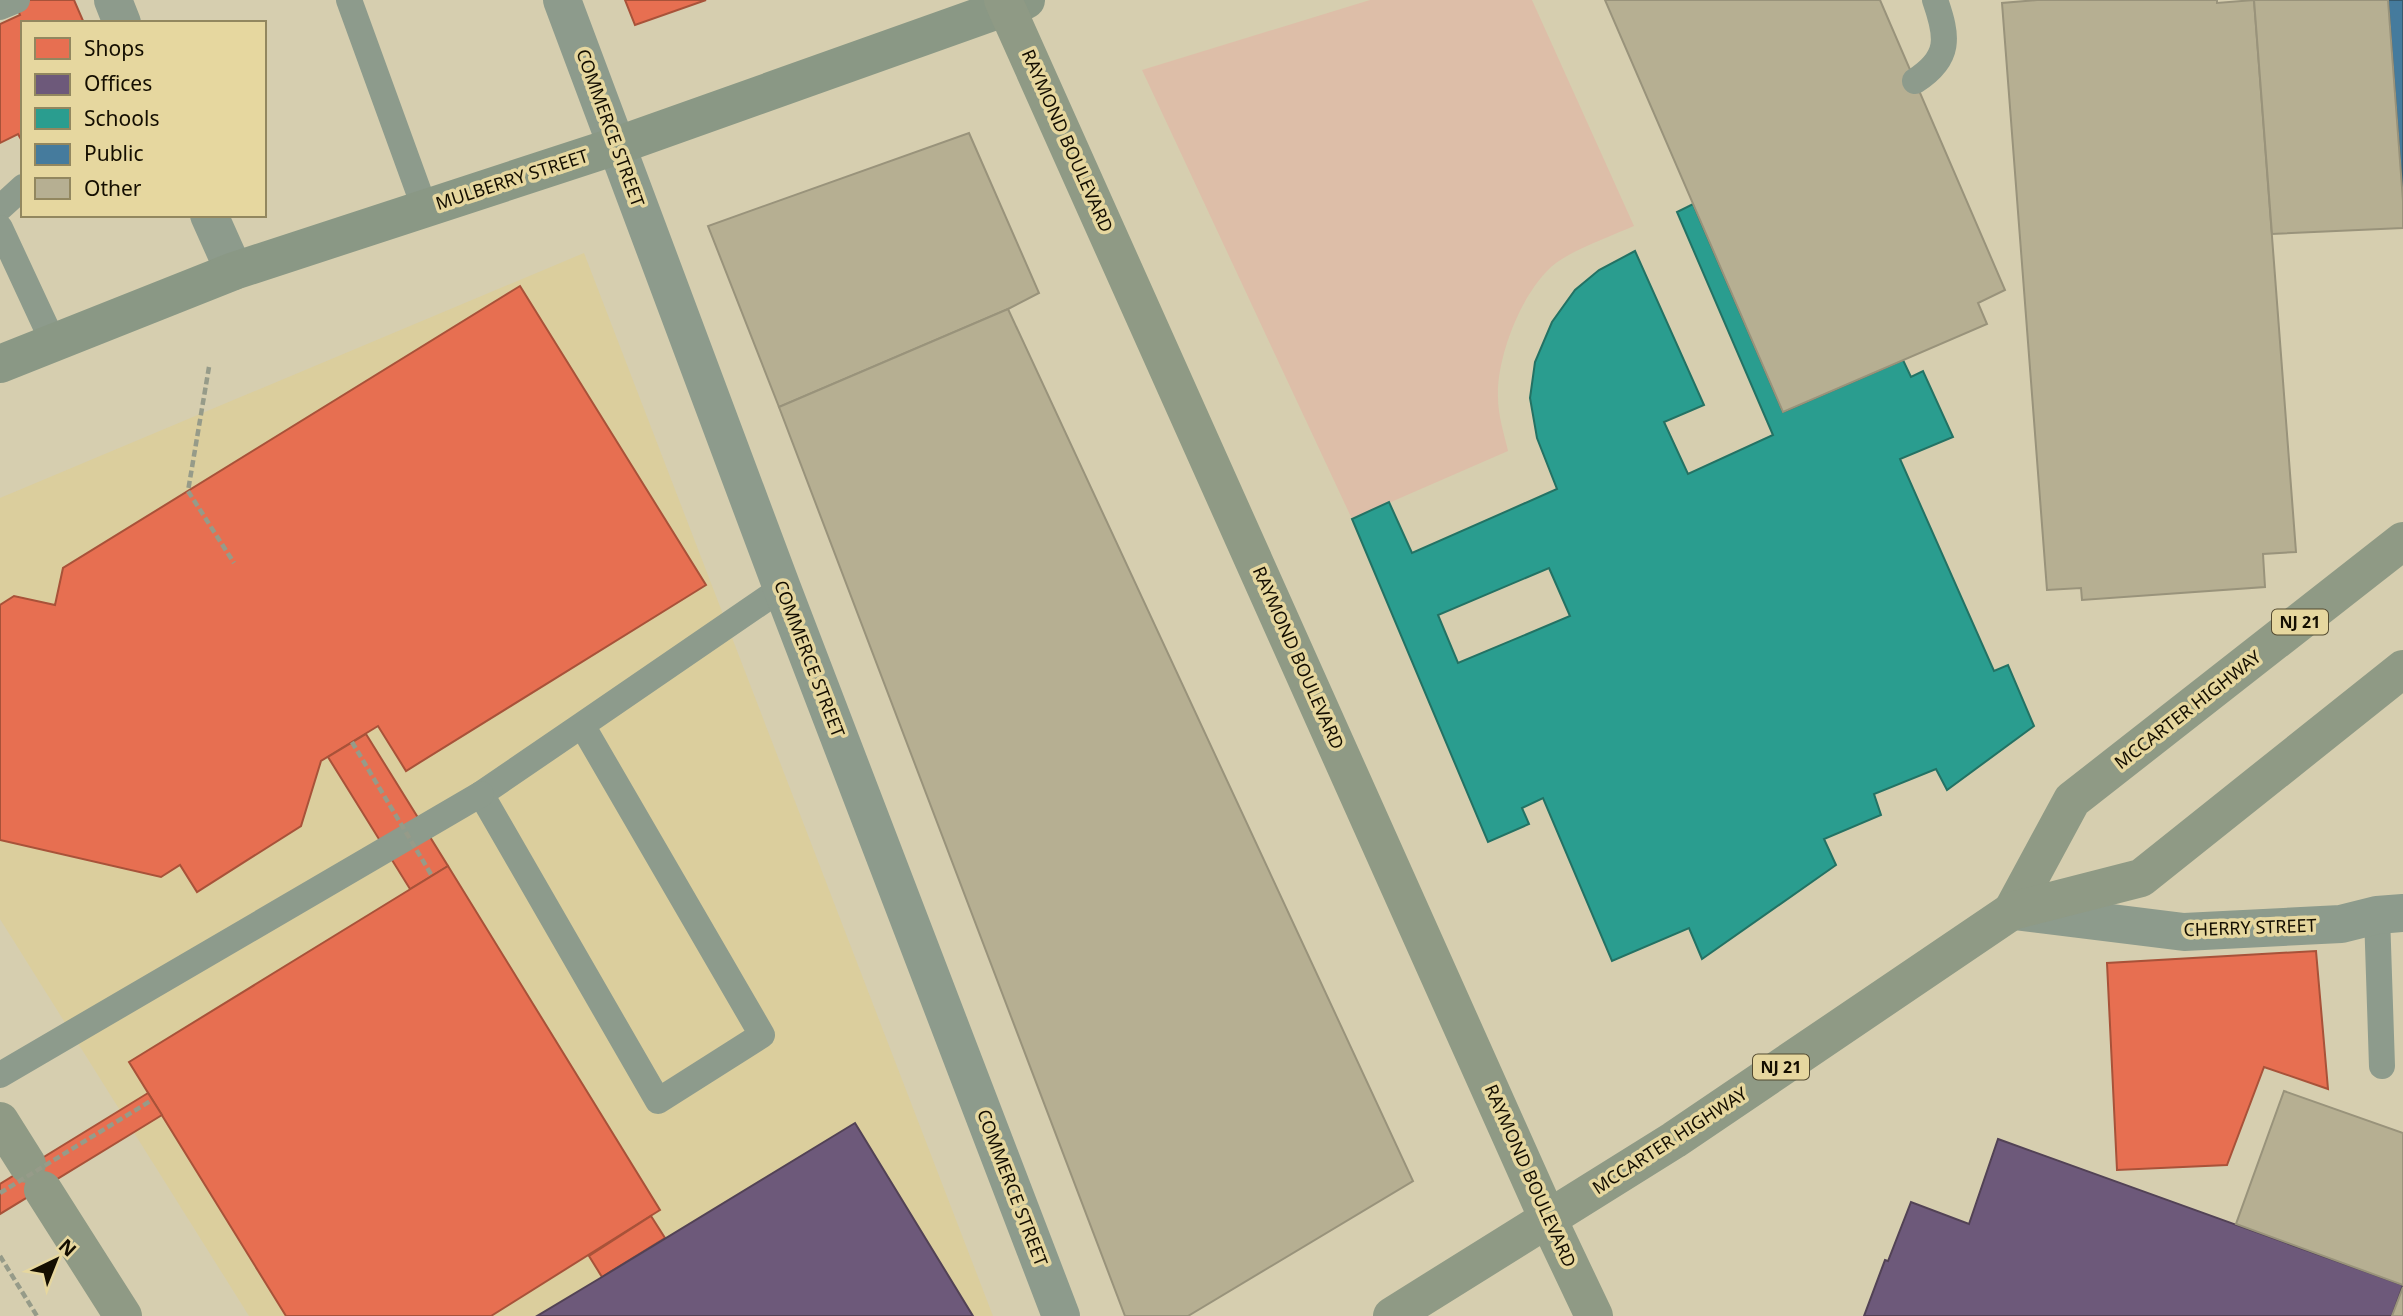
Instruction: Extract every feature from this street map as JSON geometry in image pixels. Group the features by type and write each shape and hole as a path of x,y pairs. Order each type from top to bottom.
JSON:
{"main road":[{"name":"RAYMOND BOULEVARD","path":"1012,2 1548,1219 1594,1316"},
{"name":"MCCARTER HIGHWAY","path":"2012,911 2072,800 2403,541"},
{"name":"MCCARTER HIGHWAY","path":"1392,1316 1674,1140 2012,911 2141,878 2403,669"},
{"path":"0,1122 123,1316"}],"street":[{"path":"113,0 121,21"},
{"name":"COMMERCE STREET","path":"562,0 782,588 1061,1316"},
{"name":"MULBERRY STREET","path":"0,364 234,271 616,146 1012,2"},
{"path":"210,217 234,271"},
{"name":"CHERRY STREET","path":"2012,911 2183,932 2374,917"}],"lane":[{"path":"0,7 17,0"},
{"path":"349,0 425,209"},
{"path":"1914,81 1927,73 1944,52 1944,25 1935,0"},
{"path":"0,208 21,189"},
{"path":"0,228 53,342"},
{"path":"0,1075 481,794 782,588"},
{"path":"481,794 658,1101 762,1035 582,725"},
{"path":"2374,917 2382,1066"}],"path":[{"path":"209,367 188,491 234,563"},
{"path":"352,742 432,876"},
{"path":"0,1193 152,1100"},
{"path":"0,1256 37,1316"}],"shaded area":[{"path":"1370,0 1532,0 1634,226 1556,263 1544,274 1523,306 1507,344 1499,381 1499,411 1508,451 1352,519 1142,70"},
{"path":"584,253 993,1316 249,1316 0,919 0,498"}],"building: Shops":[{"path":"14,0 74,0 83,21 21,21 21,139 18,134 0,143 0,24 20,15"},
{"path":"625,0 706,0 635,25"},
{"path":"520,286 706,585 406,771 378,726 321,761 301,826 197,892 180,865 161,877 0,840 0,605 14,596 55,605 63,568"},
{"path":"366,734 448,866 410,889 328,757"},
{"path":"448,866 660,1210 491,1316 286,1316 129,1062"},
{"path":"2316,951 2328,1089 2264,1067 2227,1165 2117,1170 2107,963"},
{"path":"148,1093 162,1115 0,1214 0,1184"},
{"path":"651,1216 665,1238 602,1277 589,1256"}],"building: Offices":[{"path":"855,1123 973,1316 537,1316 602,1277"},
{"path":"1998,1139 2403,1285 2392,1316 1864,1316 1911,1202 1969,1224"}],"building: Schools":[{"path":"1693,204 1783,412 1903,360 1911,377 1923,371 1953,437 1900,459 1994,671 2008,665 2034,726 1947,790 1936,769 1874,794 1881,815 1824,839 1836,865 1702,959 1689,928 1612,961 1543,798 1522,808 1529,824 1488,842 1352,519 1389,502 1412,553 1557,489 1537,438 1530,398 1535,362 1552,322 1575,290 1599,270 1635,251 1704,405 1664,422 1688,474 1773,435 1677,212","holes":["1549,568 1570,616 1458,663 1438,615"]}],"building: Public":[{"path":"2388,0 2403,0 2403,201"}],"building: Other":[{"path":"1605,0 1880,0 2005,290 1978,303 1987,324 1783,412"},
{"path":"2037,0 2217,0 2217,3 2254,0 2296,552 2263,554 2265,587 2082,600 2081,588 2047,590 2002,3"},
{"path":"2254,0 2388,0 2403,228 2272,234"},
{"path":"969,133 1039,293 1008,309 779,407 708,226"},
{"path":"1008,309 1413,1181 1188,1316 1125,1316 779,407"},
{"path":"2284,1091 2403,1133 2403,1285 2236,1224"},
{"path":"2403,1287 2403,1316 2392,1316"}]}
